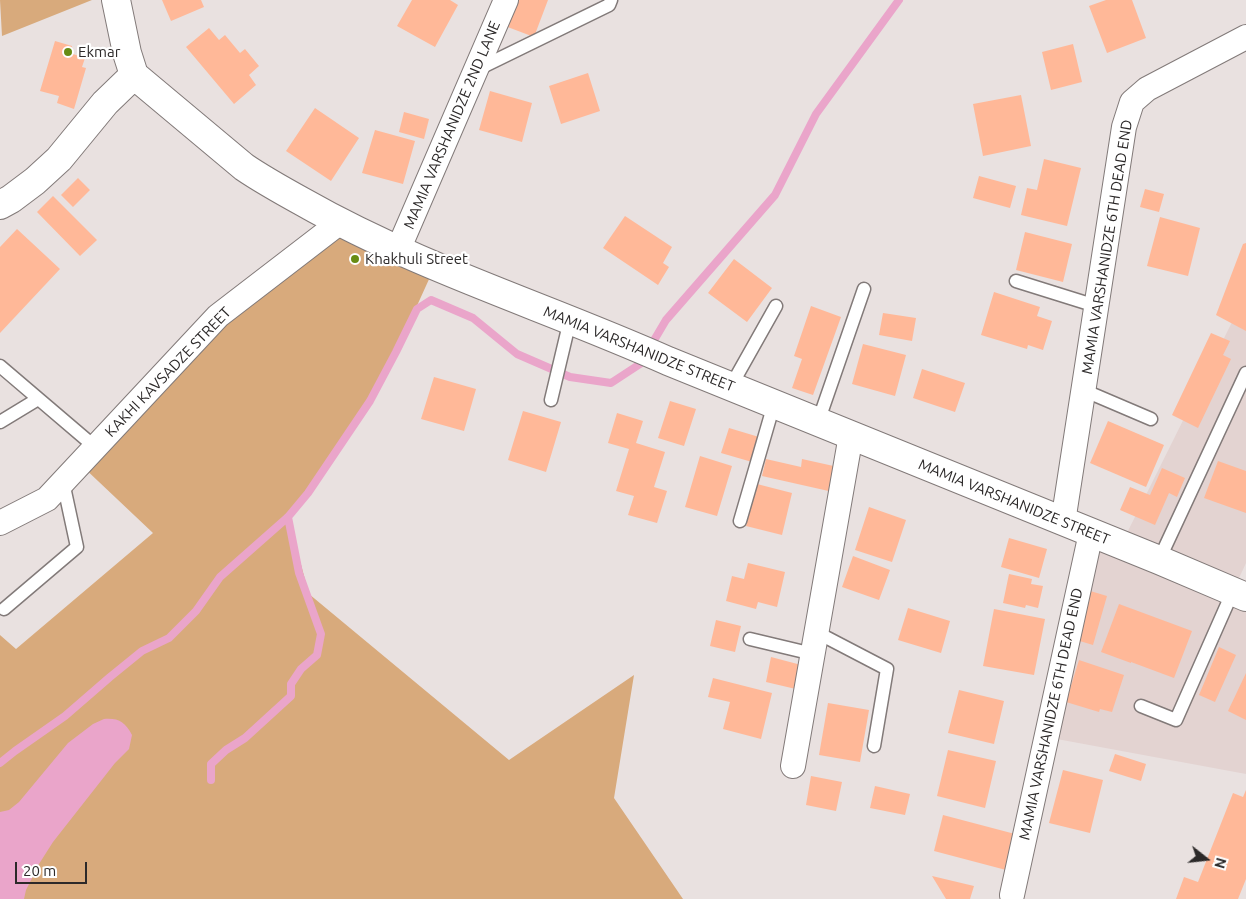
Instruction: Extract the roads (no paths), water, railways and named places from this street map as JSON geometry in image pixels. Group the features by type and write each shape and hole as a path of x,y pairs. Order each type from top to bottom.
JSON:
{"street":[{"path":"0,205 35,181 59,158 105,103 134,75 127,53 116,0"},
{"name":"MAMIA VARSHANIDZE 2ND LANE","path":"398,250 506,0"},
{"name":"MAMIA VARSHANIDZE 6TH DEAD END","path":"1063,522 1124,127 1132,102 1147,90 1246,37"},
{"name":"MAMIA VARSHANIDZE STREET","path":"134,75 257,176 339,222 398,250 475,284 619,339 668,361 1239,594"},
{"name":"KAKHI KAVSADZE STREET","path":"0,523 47,499 218,316 339,222"},
{"path":"793,766 851,435"},
{"name":"MAMIA VARSHANIDZE 6TH DEAD END","path":"1019,897 1091,533"}],"lane":[{"path":"475,70 609,5 611,0"},
{"path":"1016,281 1096,306"},
{"path":"818,422 864,289"},
{"path":"731,386 776,306"},
{"path":"552,394 570,320"},
{"path":"0,366 96,448"},
{"path":"1159,560 1246,373"},
{"path":"1083,390 1151,419"},
{"path":"0,422 38,399"},
{"path":"740,521 774,404"},
{"path":"4,609 77,547 63,482"},
{"path":"1141,706 1176,720 1239,594"},
{"path":"750,639 814,643 888,669 874,746"}],"waterway":[{"path":"0,763 65,716 142,651 169,638 196,611 220,577 288,517 308,493 370,401 417,309 431,300 473,318 517,354 570,377 611,383 640,364 666,320 775,195 816,114 899,0"},
{"path":"211,780 211,764 226,750 245,738 291,696 291,684 301,669 317,655 321,634 299,573 288,517"}],"place":[{"name":"Ekmar","path":"68,52"},
{"name":"Khakhuli Street","path":"355,259"}]}
